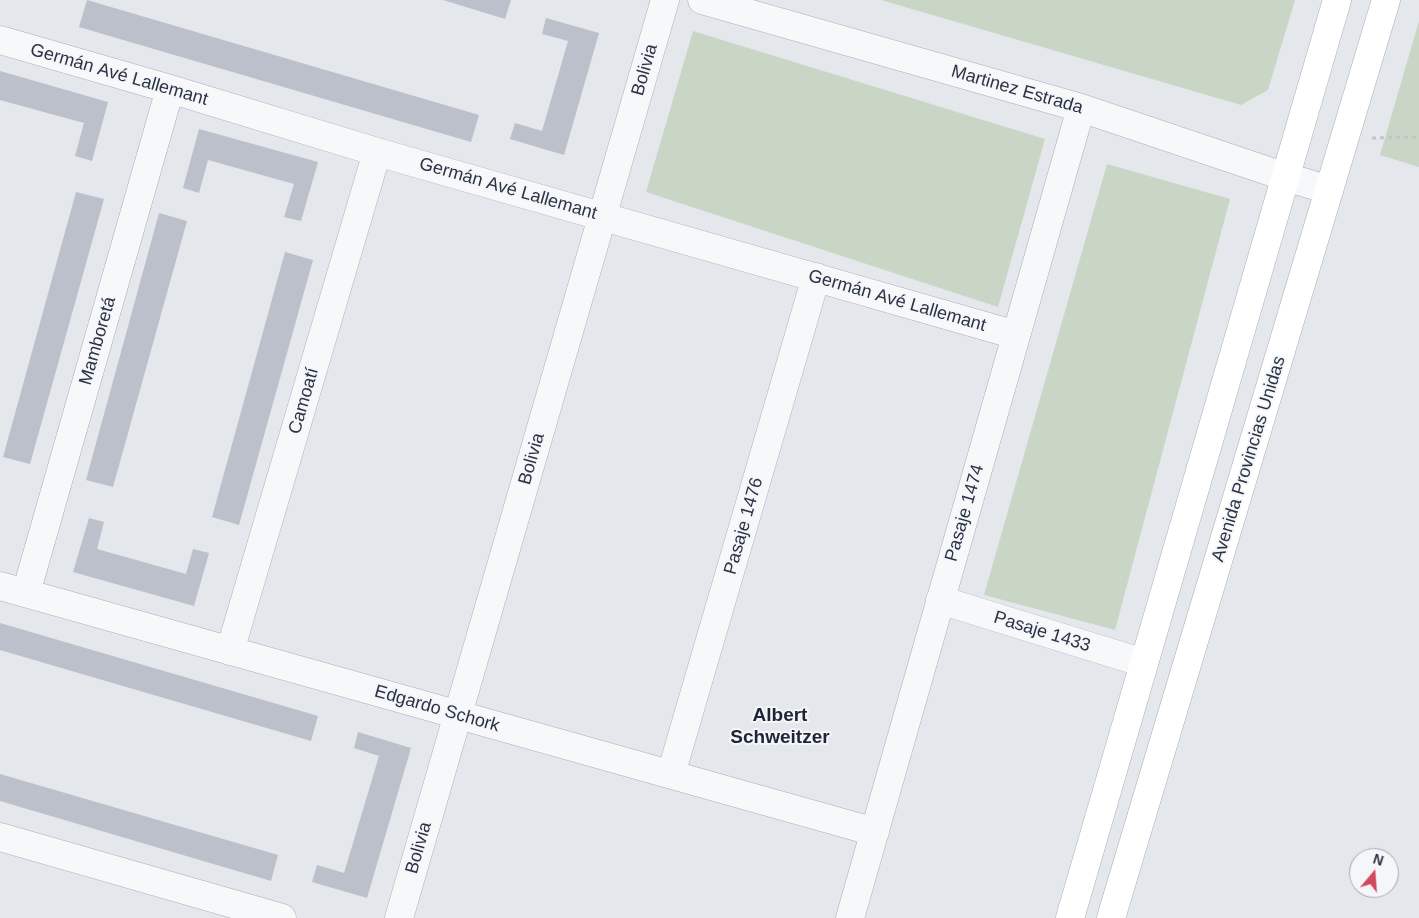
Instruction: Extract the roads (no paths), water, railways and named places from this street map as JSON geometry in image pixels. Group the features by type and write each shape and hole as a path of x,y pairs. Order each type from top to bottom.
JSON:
{"main road":[{"path":"1070,918 1337,0"},
{"name":"Avenida Provincias Unidas","path":"1111,918 1386,0"}],"street":[{"name":"Bolivia","path":"399,918 665,0"},
{"name":"Martinez Estrada","path":"702,0 1081,108 1330,190"},
{"name":"Germán Avé Lallemant","path":"0,40 377,152 1016,335"},
{"name":"Mamboretá","path":"26,593 170,89"},
{"name":"Pasaje 1474","path":"850,918 1081,108"},
{"name":"Camoatí","path":"230,651 377,152"},
{"name":"Pasaje 1476","path":"671,774 816,277"},
{"name":"Edgardo Schork","path":"0,586 875,832"},
{"name":"Pasaje 1433","path":"940,600 1144,663"},
{"path":"0,837 282,918"}],"district":[{"name":"Albert Schweitzer","path":"780,727"}]}
